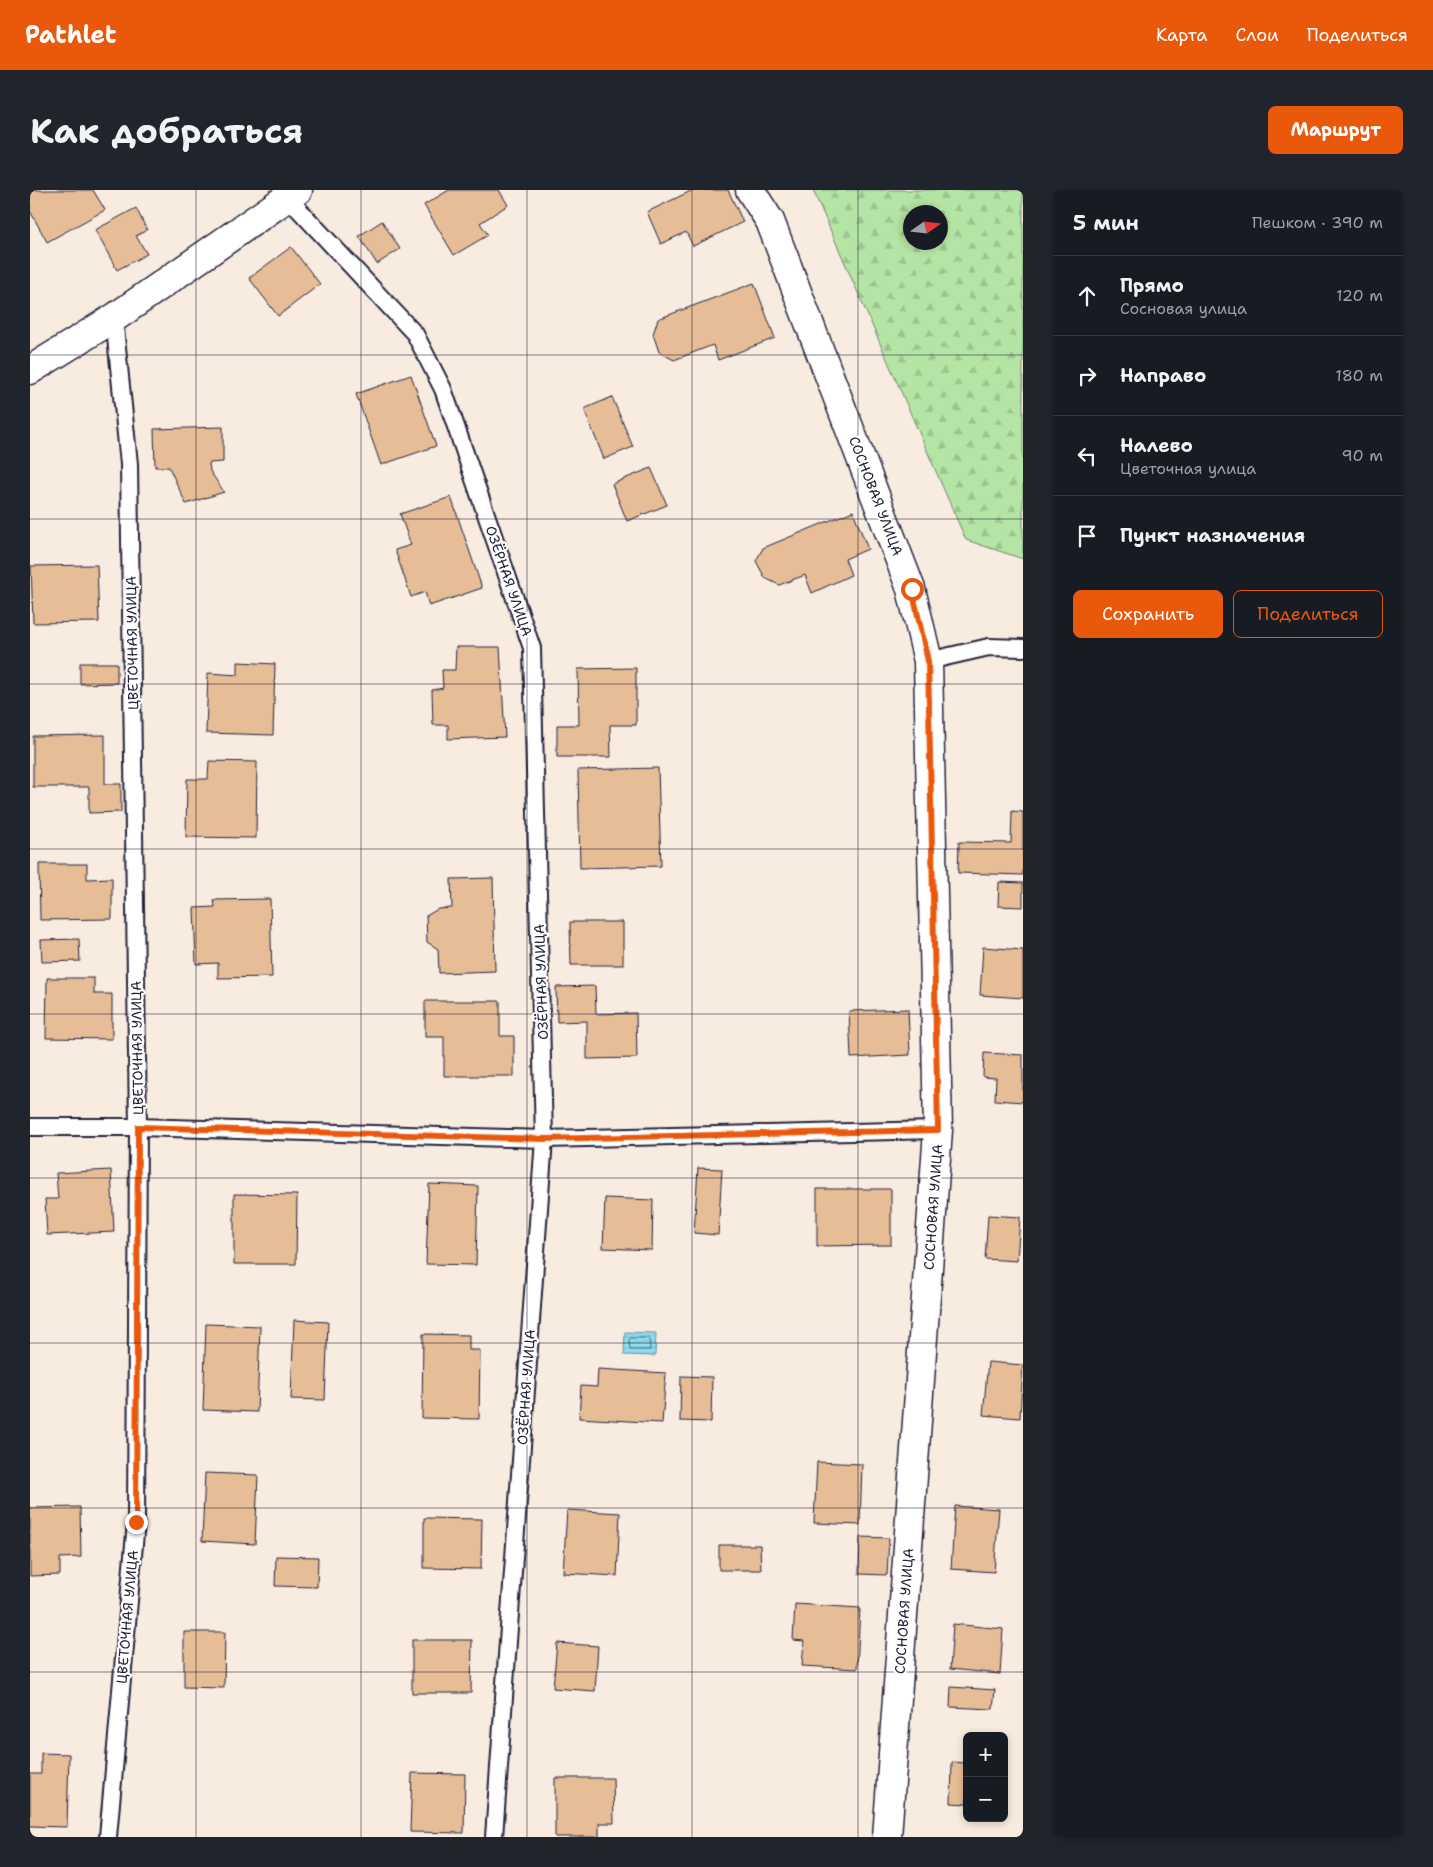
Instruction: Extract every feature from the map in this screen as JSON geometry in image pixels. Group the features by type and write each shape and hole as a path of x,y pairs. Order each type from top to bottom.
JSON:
{"street":[{"name":"СОСНОВАЯ УЛИЦА","path":"750,190 770,221 912,589 928,661 938,1130 887,1837"},
{"path":"30,370 114,318 293,194"}],"lane":[{"name":"ОЗЁРНАЯ УЛИЦА","path":"293,194 415,334 443,389 532,648 544,1139 494,1837"},
{"name":"ЦВЕТОЧНАЯ УЛИЦА","path":"108,1837 136,1522 138,1127 129,464 114,318"},
{"path":"928,661 989,647 1023,648"},
{"path":"30,1127 138,1127 544,1139 938,1130"}],"green space":[{"path":"813,190 1023,190 1023,559 966,540"}],"water":[{"path":"625,1332 656,1333 655,1356 624,1355"}],"building":[{"path":"30,190 93,190 105,210 47,242 30,211"},
{"path":"449,190 499,190 508,205 480,223 488,235 454,255 424,205"},
{"path":"693,190 728,190 743,222 693,246 686,232 661,244 647,212"},
{"path":"136,208 147,230 136,236 147,254 117,270 95,230"},
{"path":"382,221 400,249 377,264 359,236"},
{"path":"291,247 320,284 278,316 249,278"},
{"path":"754,283 775,338 718,360 713,345 674,360 659,352 653,334 658,319"},
{"path":"411,375 436,446 381,465 356,394"},
{"path":"612,397 633,447 604,459 584,409"},
{"path":"223,427 223,462 209,463 210,471 224,492 186,504 169,467 155,467 154,429"},
{"path":"651,468 667,505 627,521 612,484"},
{"path":"451,497 482,588 429,606 425,592 411,597 395,550 411,545 400,514"},
{"path":"853,511 868,549 845,559 851,575 812,593 805,575 779,585 765,578 756,561 763,548"},
{"path":"97,565 99,622 33,623 31,566"},
{"path":"456,647 500,647 505,737 448,739 448,725 433,725 432,690 443,688 442,670 455,670"},
{"path":"238,662 275,664 273,735 206,733 208,673 238,675"},
{"path":"80,663 117,663 117,683 80,684"},
{"path":"636,668 636,725 610,725 611,757 557,757 557,725 579,725 578,669"},
{"path":"105,735 105,784 121,784 121,812 89,813 89,787 33,787 33,736"},
{"path":"209,761 257,762 256,838 186,837 187,779 208,779"},
{"path":"658,768 661,866 580,868 578,770"},
{"path":"1012,811 1023,812 1023,875 958,873 959,842 1011,843"},
{"path":"39,864 87,864 87,879 112,878 112,919 40,920"},
{"path":"493,878 495,971 439,973 438,949 427,942 426,916 438,909 452,908 451,879"},
{"path":"999,882 1023,883 1023,907 998,906"},
{"path":"270,899 272,977 218,978 218,963 196,964 194,908 215,907 214,900"},
{"path":"570,922 623,922 623,965 571,965"},
{"path":"79,939 80,961 42,962 41,940"},
{"path":"983,947 1023,950 1023,998 980,995"},
{"path":"47,978 94,978 94,994 112,994 112,1039 46,1038"},
{"path":"595,986 596,1014 636,1013 637,1058 587,1059 587,1021 557,1022 556,987"},
{"path":"425,1001 500,1001 500,1036 514,1036 514,1076 444,1076 444,1037 425,1037"},
{"path":"908,1009 910,1055 851,1058 849,1011"},
{"path":"984,1053 1023,1055 1023,1102 995,1100 996,1078 983,1077"},
{"path":"698,1168 722,1169 718,1235 694,1233"},
{"path":"111,1170 114,1232 47,1235 45,1199 58,1199 56,1173"},
{"path":"429,1184 478,1186 476,1265 426,1264"},
{"path":"817,1189 891,1189 891,1245 817,1246"},
{"path":"234,1194 297,1195 296,1264 234,1264"},
{"path":"605,1198 653,1200 652,1250 603,1248"},
{"path":"988,1215 1020,1217 1017,1261 985,1259"},
{"path":"294,1320 328,1322 325,1400 291,1399"},
{"path":"206,1324 260,1326 257,1412 203,1410"},
{"path":"423,1334 469,1335 469,1350 480,1350 479,1419 422,1418"},
{"path":"988,1362 1023,1365 1020,1418 983,1415"},
{"path":"598,1369 666,1373 662,1423 579,1418 581,1386 597,1387"},
{"path":"681,1376 712,1377 711,1422 680,1421"},
{"path":"817,1462 862,1464 860,1525 814,1523"},
{"path":"205,1473 258,1475 255,1544 202,1541"},
{"path":"955,1506 999,1509 994,1572 951,1569"},
{"path":"80,1507 81,1557 60,1558 60,1575 30,1576 30,1508"},
{"path":"567,1510 620,1513 617,1576 563,1573"},
{"path":"424,1518 482,1519 481,1569 424,1568"},
{"path":"860,1537 889,1538 887,1575 859,1574"},
{"path":"719,1545 760,1545 761,1570 719,1570"},
{"path":"276,1556 318,1557 317,1587 275,1586"},
{"path":"795,1604 860,1608 857,1669 802,1666 804,1641 793,1640"},
{"path":"953,1624 1003,1629 1000,1674 950,1669"},
{"path":"184,1632 225,1632 224,1688 184,1687"},
{"path":"412,1640 472,1640 471,1693 412,1693"},
{"path":"557,1643 598,1646 595,1691 553,1688"},
{"path":"951,1687 995,1690 993,1709 950,1707"},
{"path":"41,1753 69,1754 67,1827 30,1826 30,1774 41,1774"},
{"path":"952,1762 963,1763 963,1804 951,1803"},
{"path":"412,1773 465,1774 464,1833 410,1832"},
{"path":"555,1778 613,1778 614,1823 599,1823 599,1837 555,1837"}],"route":[{"path":"136,1522 138,1127 544,1139 938,1130 928,661 912,589"}]}
